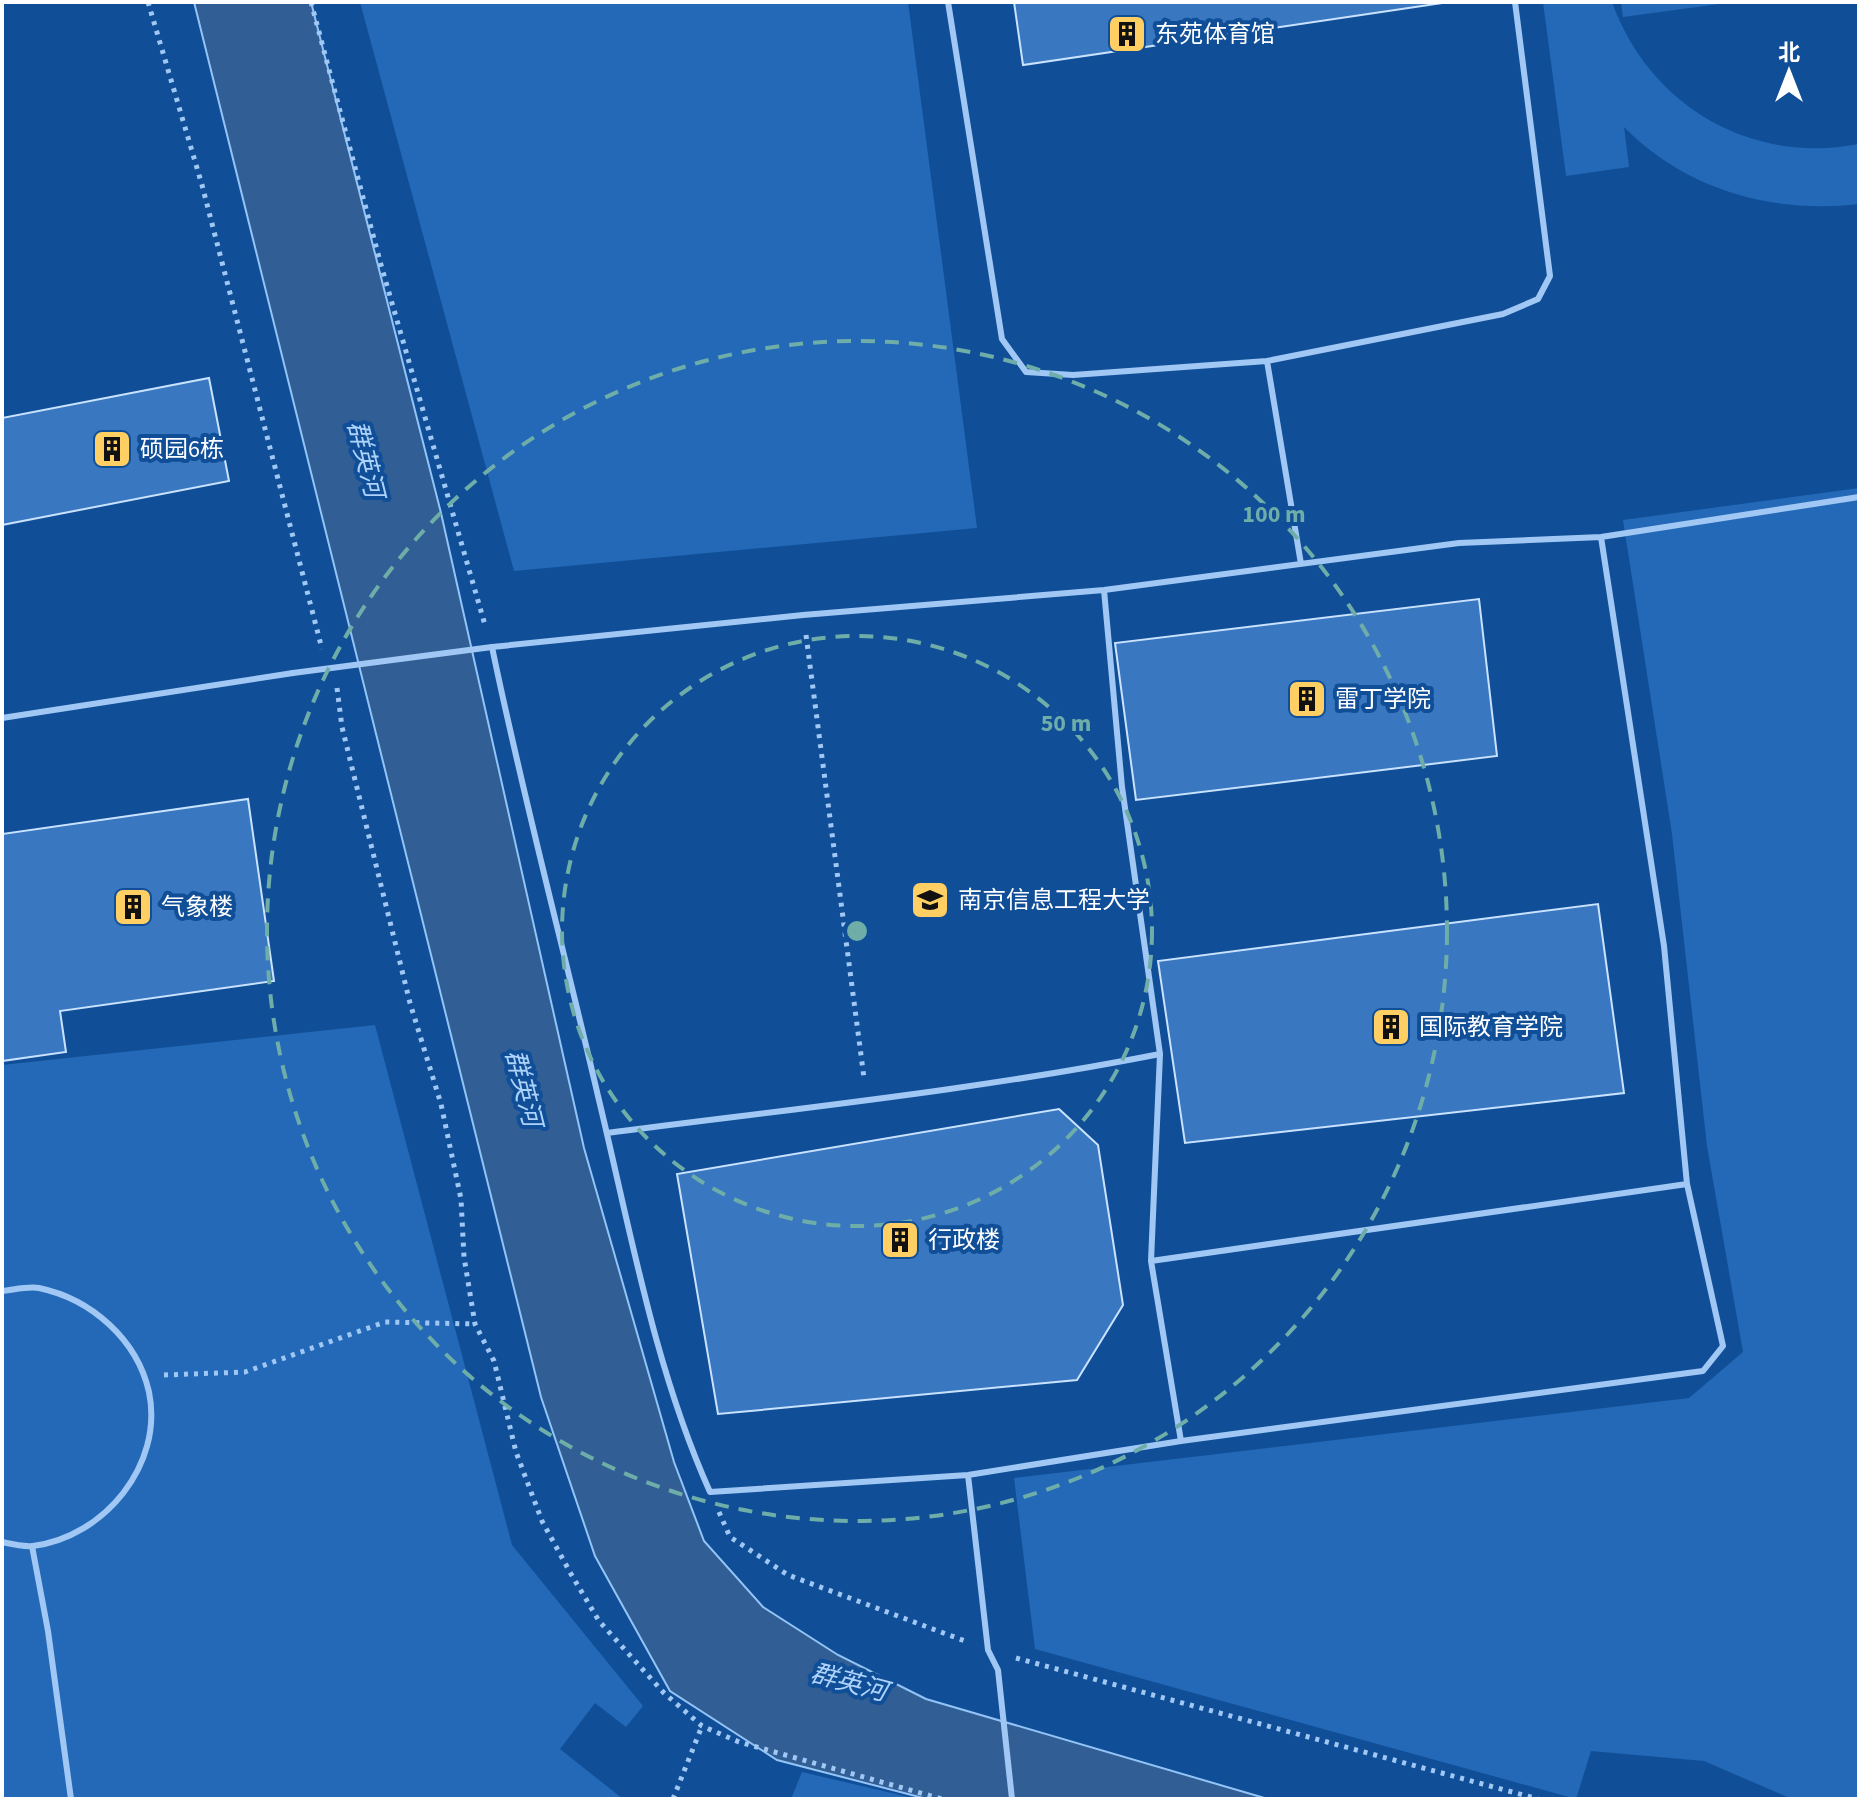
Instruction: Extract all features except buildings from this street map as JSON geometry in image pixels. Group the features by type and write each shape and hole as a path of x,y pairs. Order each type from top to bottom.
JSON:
{"lane":[{"path":"948,2 1002,339 1026,372 1073,375 1267,361 1435,331 1503,314 1538,299 1550,276 1515,2"},
{"path":"1267,361 1301,564"},
{"path":"2,718 327,668 492,647 803,615 1104,590 1459,543 1601,537 1859,497"},
{"path":"492,647 515,760 652,1319 687,1440 710,1492 968,1475 1181,1441 1703,1371 1723,1346 1687,1184 1664,946 1601,537"},
{"path":"1104,590 1122,787 1160,1054 1151,1261 1181,1441"},
{"path":"607,1133 867,1102 1066,1072 1160,1054"},
{"path":"1151,1261 1687,1184"},
{"path":"2,1291 37,1288 88,1305 128,1343 149,1392 148,1446 124,1495 84,1530 32,1546 2,1542"},
{"path":"968,1475 988,1650 998,1670 1012,1799"},
{"path":"32,1546 48,1631 71,1799"}],"path":[{"path":"148,2 202,185 327,668 339,692 342,727 410,1003 441,1104 461,1199 464,1257 475,1324 494,1361 516,1452 537,1507 599,1621 664,1693 702,1726 739,1742 942,1799"},
{"path":"311,2 385,280 492,647"},
{"path":"803,615 867,1102"},
{"path":"142,1376 245,1372 385,1322 475,1324"},
{"path":"710,1492 730,1537 788,1575 988,1650 1538,1799"},
{"path":"673,1799 702,1726"}],"shaded area":[{"path":"360,2 908,2 977,528 514,571"},
{"path":"1543,2 1612,2 1629,39 1651,71 1678,98 1708,120 1743,135 1780,145 1819,148 1859,144 1859,204 1794,205 1732,193 1675,167 1648,149 1624,127 1629,167 1566,176"},
{"path":"1621,2 1734,2 1623,17"},
{"path":"1859,488 1859,1799 1792,1799 1704,1761 1591,1751 1576,1799 1035,1649 1014,1478 1689,1398 1743,1352 1707,1146 1672,834 1623,520"},
{"path":"375,1025 512,1545 643,1706 626,1727 595,1703 560,1749 623,1799 2,1799 2,1065"},
{"path":"802,1772 917,1799 791,1799"}],"water":[{"name":"群英河","path":"194,2 311,2 441,513 584,1148 674,1462 704,1541 763,1607 838,1655 926,1699 1268,1799 927,1799 777,1760 670,1691 595,1556 541,1397"}],"place":[{"name":"东苑体育馆","path":"1127,34"},
{"name":"硕园6栋","path":"112,449"},
{"name":"雷丁学院","path":"1307,699"},
{"name":"南京信息工程大学","path":"930,900"},
{"name":"气象楼","path":"133,907"},
{"name":"国际教育学院","path":"1391,1027"},
{"name":"行政楼","path":"900,1240"}]}
